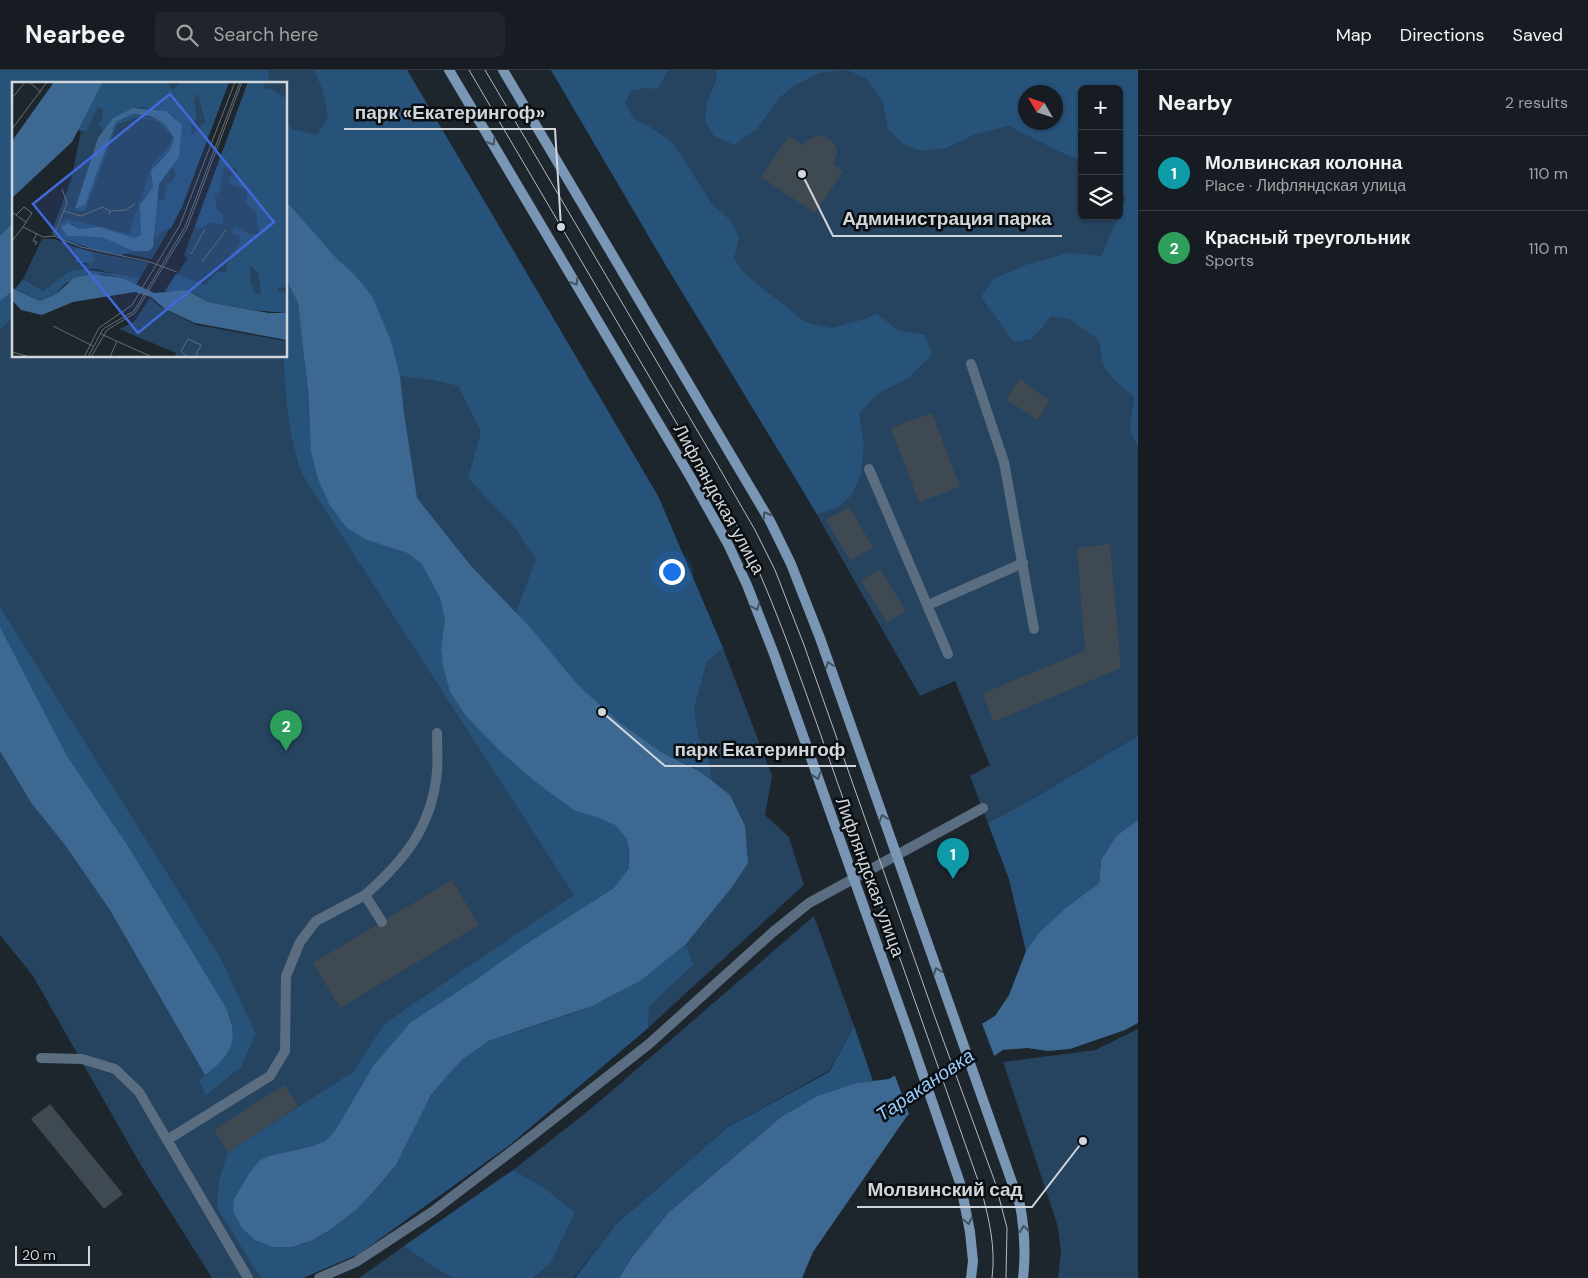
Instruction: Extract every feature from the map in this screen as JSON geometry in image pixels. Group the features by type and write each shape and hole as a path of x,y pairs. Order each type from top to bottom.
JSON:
{"main road":[{"name":"Лифляндская улица","path":"450,70 691,478 728,544 747,585 771,646 854,878 961,1186 970,1232 973,1261 971,1278"},
{"name":"Лифляндская улица","path":"504,70 770,521 791,564 820,638 1020,1205 1025,1230 1026,1254 1023,1278"}],"lane":[{"path":"971,364 1004,462 1034,629"},
{"path":"869,469 948,654"},
{"path":"928,605 1023,563"},
{"path":"167,1140 270,1076 286,1050 286,976 300,942 316,921 365,895 388,874 412,846 430,807 437,771 437,733"},
{"path":"319,1278 356,1262 432,1212 649,1044 773,932 809,903 983,808"},
{"path":"365,895 382,922"},
{"path":"41,1058 82,1059 115,1070 139,1092 248,1278"}],"shaded area":[{"path":"0,70 407,70 658,496 723,648 772,776 765,815 789,837 804,885 648,1028 507,1147 303,1278 212,1278 142,1167 33,976 0,935"},
{"path":"0,70 269,70 268,82 12,82 12,224 0,236"},
{"path":"314,70 407,70 658,496 723,648 707,661 694,708 698,735 708,758 712,780 701,771 661,752 619,722 577,684 516,612 536,559 514,527 468,478 481,432 458,386 433,380 400,376 391,341 354,274 338,260 288,203 288,123 293,129 317,135 328,118 323,91"},
{"path":"551,70 1138,70 1138,820 1116,836 1026,951 1009,879 970,776 990,765 955,681 920,696 788,464 668,269"},
{"path":"551,70 668,70 658,89 645,88 631,91 625,103 634,119 652,128 673,143 712,204 731,221 739,237 734,259 746,275 805,322 831,328 877,314 898,330 925,335 932,355 908,378 876,395 859,414 864,446 861,475 851,496 838,507 817,514 668,269"},
{"path":"717,70 847,70 819,73 794,86 779,98 757,129 734,145 714,136 705,121 707,103 716,81"},
{"path":"847,70 1138,70 1138,448 1130,430 1134,397 1117,383 1103,365 1099,340 1071,320 1051,316 1031,339 1014,342 981,297 992,280 1025,265 1068,253 1101,256 1117,220 1123,220 1123,205 1126,198 1123,194 1123,85 1078,85 1078,159 1058,151 1010,126 976,134 946,148 922,151 903,144 888,129 883,103 866,78"},
{"path":"288,283 298,303 305,349 309,423 367,540 407,553 422,564 431,579 440,598 445,620 441,649 443,666 450,692 465,715 499,750 533,780 615,825 627,839 629,868 614,888 523,946 411,1022 373,1066 335,1131 325,1141 260,1160 250,1172 234,1199 255,1240 282,1247 305,1244 335,1227 350,1215 377,1188 396,1164 425,1107 439,1085 461,1062 487,1041 565,1016 604,1000 641,978 686,944 693,965 649,1006 648,1028 507,1147 359,1254 303,1278 262,1278 217,1207 219,1181 228,1152 353,1072 384,1024 574,895 302,474 290,430 284,358 288,358"},
{"path":"12,292 12,318 0,330 0,301"},
{"path":"0,607 221,959 256,1034 241,1067 206,1095 199,1081 232,1041 232,1023 225,1006 128,846 67,756 0,627"},
{"path":"1138,736 1138,820 1116,836 1101,860 1099,883 1069,906 1026,951 1009,879 988,823 1028,802"},
{"path":"814,916 854,1026 829,1071 728,1127 615,1225 574,1278 533,1278 550,1264 513,1170 593,1107"},
{"path":"854,1026 873,1081 856,1083 781,1117 669,1212 632,1257 619,1278 575,1278 615,1225 728,1127 829,1072"},
{"path":"1138,1029 1138,1278 1058,1278 1061,1252 1058,1227 1003,1062 1095,1050"},
{"path":"513,1170 546,1189 575,1213 550,1264 533,1278 453,1278 433,1267 404,1246"},
{"path":"404,1246 433,1267 453,1278 359,1278"}],"water":[{"path":"288,203 372,296 391,341 400,376 417,498 471,566 529,626 577,684 619,722 661,752 701,772 730,795 745,826 748,863 732,887 686,944 640,981 592,1006 488,1041 463,1059 431,1095 396,1165 357,1209 333,1228 313,1240 293,1247 273,1247 255,1240 242,1228 233,1211 234,1199 250,1172 260,1160 325,1141 335,1131 373,1066 411,1022 523,946 614,888 629,868 627,839 615,825 574,810 533,780 499,750 465,715 450,692 443,666 441,649 445,620 440,598 422,564 407,553 367,540 347,528 330,506 318,479 311,451 308,390 298,303 288,283"},
{"path":"12,224 12,292 0,301 0,236"},
{"path":"0,627 67,756 128,846 225,1006 232,1027 231,1045 222,1060 205,1075 110,910 65,845 32,804 0,751"},
{"name":"Таракановка","path":"1138,820 1138,1023 1125,1030 1070,1049 1048,1051 1027,1048 1003,1050 907,1116 813,1252 802,1278 619,1278 632,1257 669,1212 781,1117 818,1096 856,1083 889,1079 995,1016 1009,995 1026,951 1040,932 1066,908 1099,883 1101,860 1116,836"}],"pier":[{"path":"981,1021 995,1058 910,1117 894,1073"}],"building":[{"path":"789,136 803,145 813,137 825,136 834,143 837,152 833,164 843,172 815,213 761,177"},
{"path":"1020,379 1050,401 1037,420 1006,399"},
{"path":"932,413 960,487 919,502 891,428"},
{"path":"849,507 873,547 850,561 826,520"},
{"path":"1110,544 1121,668 993,722 983,693 1085,651 1077,548"},
{"path":"880,569 906,611 887,622 861,581"},
{"path":"452,880 479,925 340,1008 313,963"},
{"path":"284,1085 298,1106 228,1152 214,1130"},
{"path":"50,1104 123,1194 104,1209 31,1119"}],"tram line":[{"path":"469,70 743,536 757,567 805,692 981,1189 992,1244 992,1278"},
{"path":"485,70 717,464 755,530 775,570 804,645 995,1182 1007,1228 1006,1278"}],"place":[{"name":"Администрация парка","path":"802,174"},
{"name":"парк «Екатерингоф»","path":"561,227"},
{"name":"парк Екатерингоф","path":"602,712"},
{"name":"Красный треугольник","path":"286,751"},
{"name":"Молвинская колонна","path":"953,879"},
{"name":"Молвинский сад","path":"1083,1141"}]}
